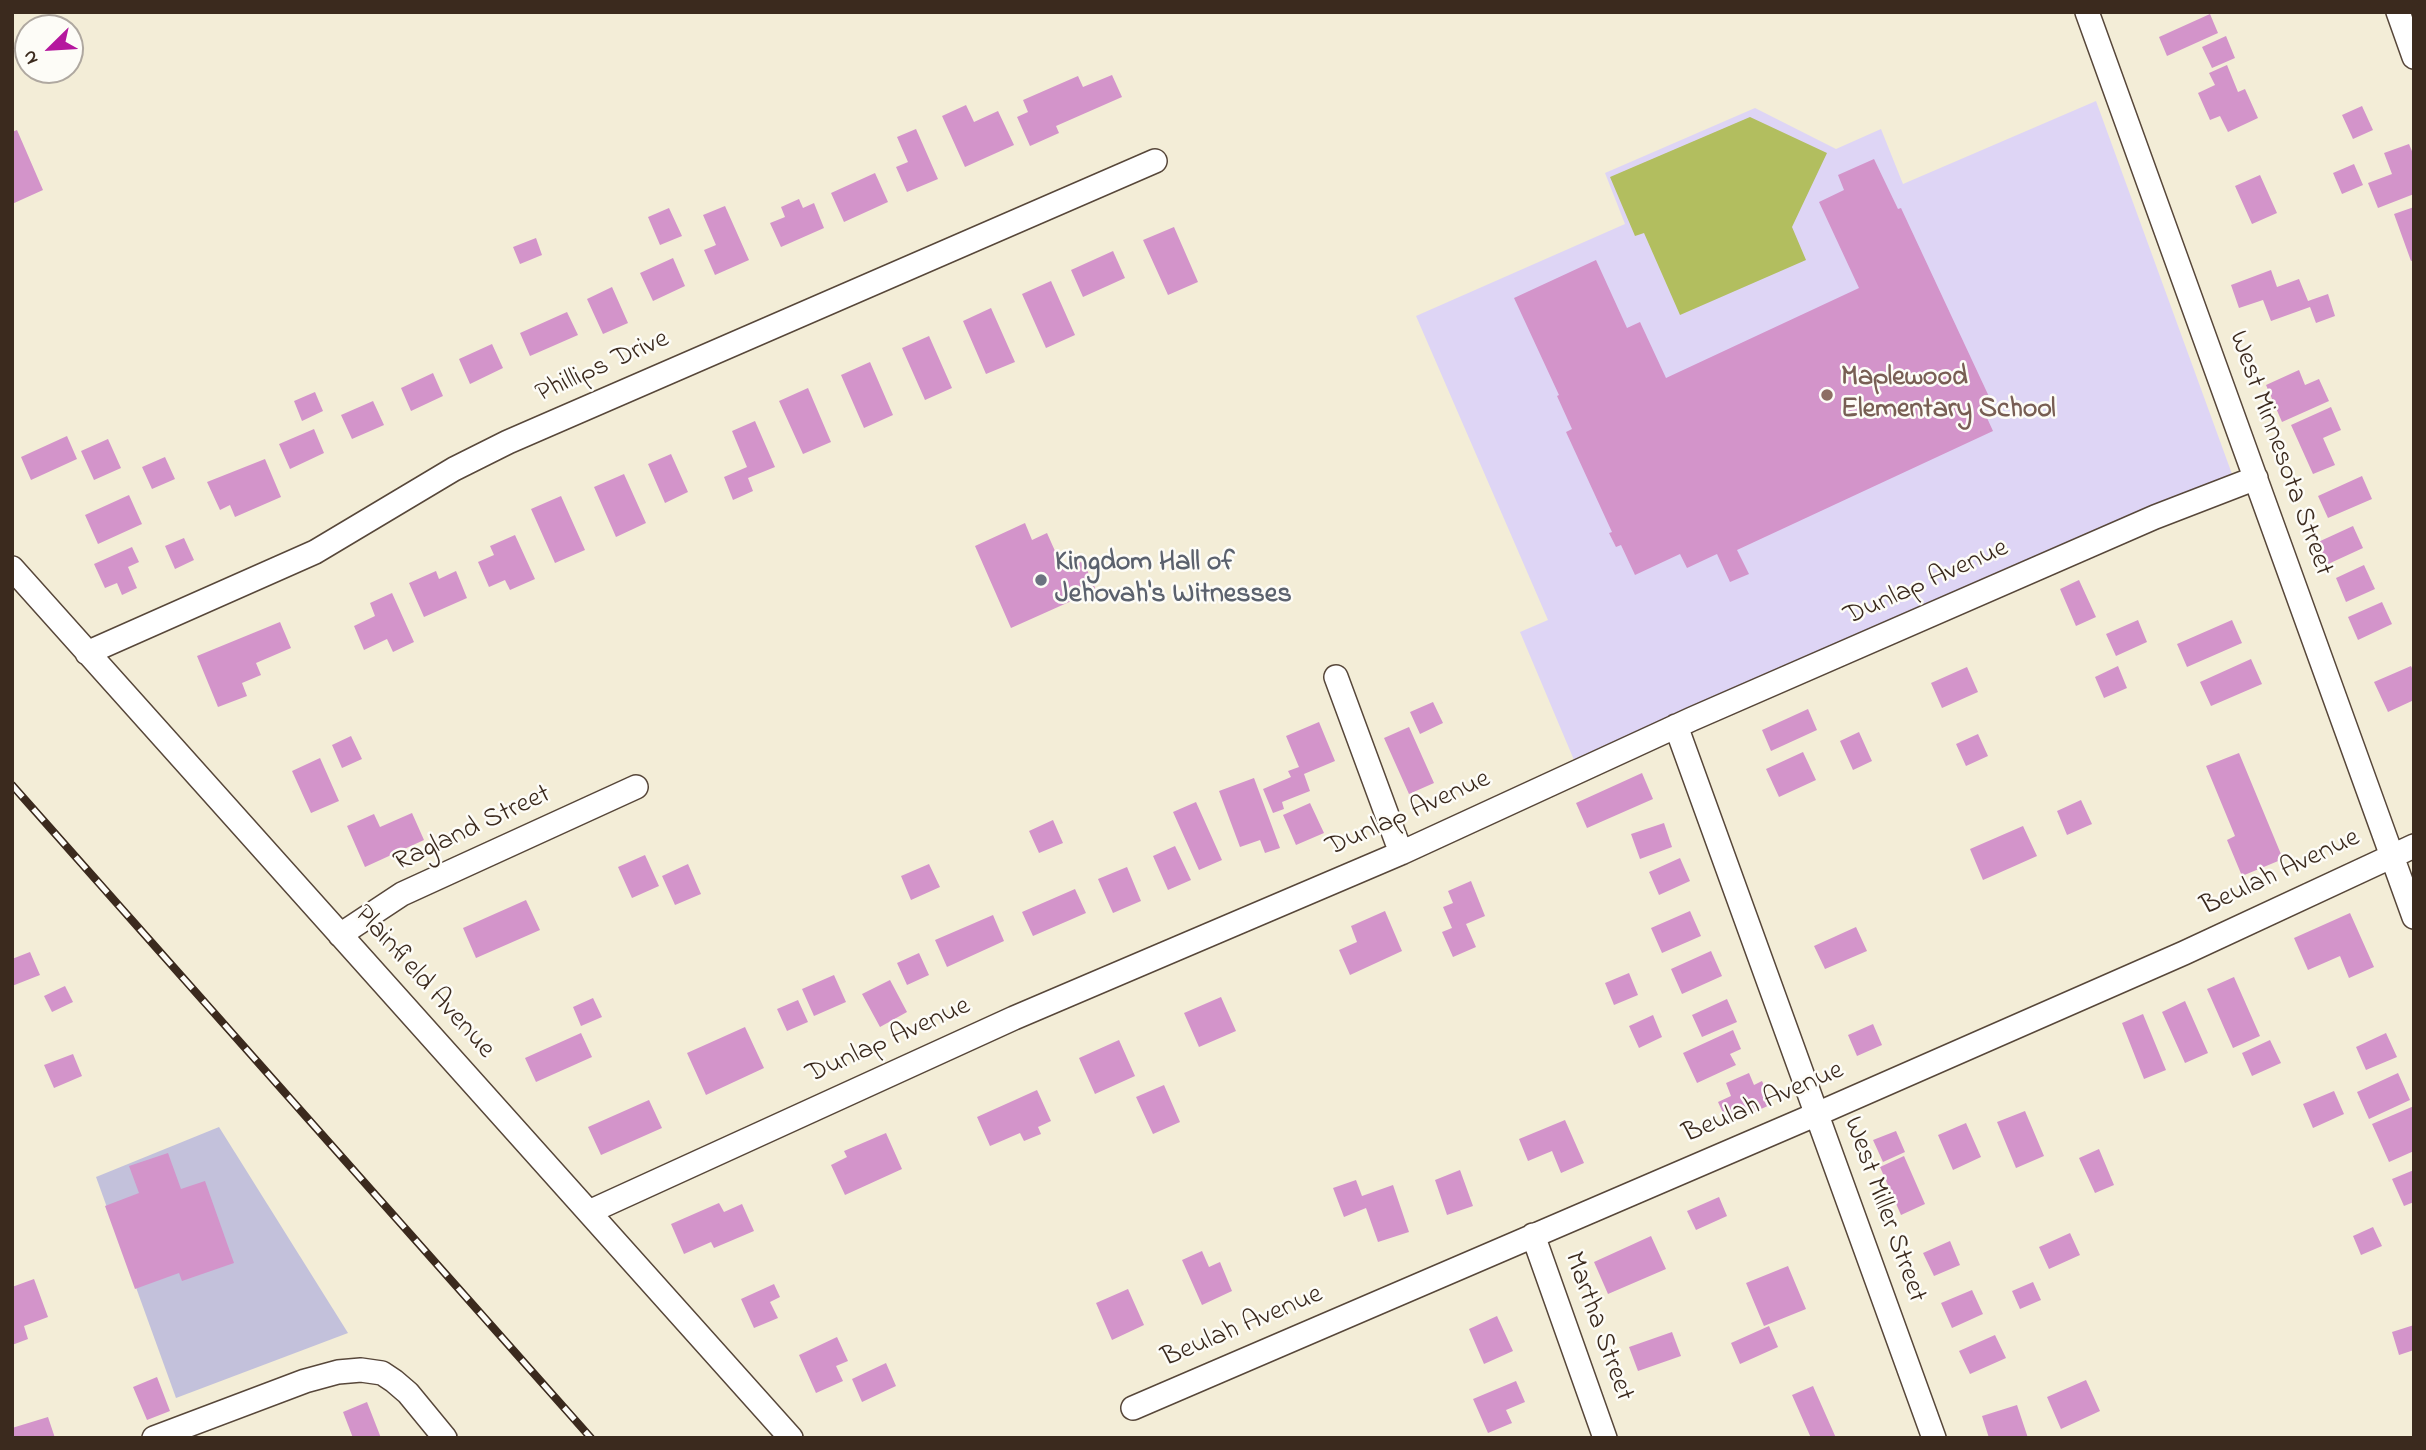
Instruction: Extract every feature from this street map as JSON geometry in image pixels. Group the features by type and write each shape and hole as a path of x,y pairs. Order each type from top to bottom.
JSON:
{"street":[{"name":"West Minnesota Street","path":"2087,12 2414,917"},
{"path":"2398,12 2414,57"},
{"name":"Phillips Drive","path":"87,653 315,552 454,469 508,442 1154,161"},
{"name":"Dunlap Avenue","path":"589,1212 1001,1024 1401,853 1676,726 2155,517 2256,478"},
{"name":"Plainfield Avenue","path":"12,568 791,1438"},
{"path":"1336,677 1401,853"},
{"name":"West Miller Street","path":"1676,726 1934,1438"},
{"name":"Ragland Street","path":"340,935 402,894 636,787"},
{"name":"Beulah Avenue","path":"1133,1408 2184,953 2414,846"},
{"name":"Martha Street","path":"1533,1236 1605,1438"},
{"path":"154,1438 305,1381 338,1372 372,1371 382,1373 408,1393 445,1438"}],"shaded area":[{"name":"Maplewood Elementary School","path":"2096,101 2232,474 1574,760 1520,632 1548,620 1416,316 1625,224 1605,173 1755,108 1836,149 1881,129 1903,184"},
{"path":"219,1127 348,1333 176,1398 96,1177"}],"green space":[{"path":"1750,117 1827,153 1792,227 1806,260 1680,315 1644,233 1635,236 1610,177"}],"building":[{"path":"2210,14 2218,33 2167,56 2159,37"},
{"path":"2226,36 2235,58 2212,68 2202,47"},
{"path":"2227,65 2238,92 2245,89 2258,118 2228,132 2220,116 2210,120 2198,93 2215,85 2209,73"},
{"path":"1112,75 1122,97 1056,126 1059,133 1030,146 1017,117 1028,112 1023,100 1078,76 1083,87"},
{"path":"966,105 974,122 998,111 1014,145 965,167 942,116"},
{"path":"2362,106 2373,130 2353,139 2342,115"},
{"path":"916,129 938,179 907,192 896,167 908,162 897,137"},
{"path":"17,130 43,190 12,204 12,132"},
{"path":"2409,144 2414,156 2414,194 2378,208 2368,183 2392,174 2384,153"},
{"path":"1874,159 1898,209 1901,208 1992,403 1982,407 1993,431 1737,550 1749,574 1730,582 1717,554 1687,568 1680,554 1635,575 1621,545 1616,547 1609,533 1612,532 1566,432 1572,429 1557,396 1559,395 1514,298 1596,260 1627,328 1640,322 1666,378 1859,288 1819,202 1844,190 1838,175"},
{"path":"2354,164 2363,185 2342,194 2333,173"},
{"path":"875,173 888,202 844,222 831,193"},
{"path":"2260,175 2277,213 2252,224 2235,186"},
{"path":"799,199 803,208 814,203 824,228 781,247 770,223 785,217 781,207"},
{"path":"725,206 749,260 715,275 704,250 716,245 703,215"},
{"path":"2414,207 2414,260 2411,261 2394,214"},
{"path":"669,208 682,236 660,245 648,217"},
{"path":"1174,227 1198,282 1168,295 1143,240"},
{"path":"536,238 542,255 520,264 513,247"},
{"path":"1113,251 1125,278 1083,297 1071,270"},
{"path":"673,258 685,286 653,301 640,273"},
{"path":"2271,270 2277,287 2299,279 2308,301 2328,294 2335,316 2316,323 2310,307 2271,321 2263,300 2239,308 2231,285"},
{"path":"1051,281 1075,335 1046,348 1022,294"},
{"path":"612,287 628,323 603,334 587,299"},
{"path":"991,308 1015,362 986,374 963,321"},
{"path":"567,312 578,335 530,356 520,333"},
{"path":"929,336 952,388 925,400 902,348"},
{"path":"492,344 503,368 470,384 459,359"},
{"path":"870,362 893,415 864,428 841,375"},
{"path":"2299,370 2305,385 2319,379 2329,401 2282,422 2266,385"},
{"path":"433,373 443,396 411,411 401,388"},
{"path":"808,388 831,442 803,454 779,401"},
{"path":"315,392 323,411 302,421 294,401"},
{"path":"373,401 384,425 352,439 341,415"},
{"path":"2331,407 2341,430 2323,438 2335,465 2313,474 2291,425"},
{"path":"755,421 775,467 748,478 753,491 733,500 724,477 747,467 732,431"},
{"path":"314,429 324,453 290,469 279,444"},
{"path":"67,436 77,459 31,480 21,457"},
{"path":"108,439 121,468 94,480 81,451"},
{"path":"671,454 688,492 665,503 648,464"},
{"path":"165,457 175,479 152,489 142,467"},
{"path":"265,459 281,497 235,517 230,505 220,510 207,482"},
{"path":"624,474 646,523 616,537 594,487"},
{"path":"2362,476 2372,499 2328,518 2318,496"},
{"path":"129,495 142,524 98,544 85,515"},
{"path":"561,496 585,550 555,563 531,509"},
{"name":"Kingdom Hall of Jehovah's Witnesses","path":"1025,523 1032,540 1047,533 1063,569 1083,561 1096,590 1011,628 975,546"},
{"path":"2353,526 2363,548 2326,565 2316,543"},
{"path":"515,535 535,579 510,590 505,580 489,587 478,562 494,555 490,546"},
{"path":"184,538 194,560 175,569 165,546"},
{"path":"132,547 139,562 128,567 137,588 122,595 117,583 105,588 94,564"},
{"path":"2364,565 2375,589 2346,602 2336,578"},
{"path":"436,571 439,579 456,571 467,598 424,617 409,583"},
{"path":"2079,580 2096,617 2076,626 2060,589"},
{"path":"392,593 414,642 393,652 387,639 364,650 354,626 375,616 370,603"},
{"path":"2382,602 2392,624 2358,640 2348,617"},
{"path":"2138,620 2147,642 2116,656 2106,634"},
{"path":"2232,620 2242,643 2187,667 2177,644"},
{"path":"280,622 291,648 256,663 261,675 242,683 247,696 218,707 197,656"},
{"path":"2251,659 2262,684 2211,706 2200,682"},
{"path":"2118,666 2127,688 2104,698 2095,677"},
{"path":"2411,666 2414,672 2414,700 2388,712 2374,682"},
{"path":"1967,667 1978,692 1942,708 1931,683"},
{"path":"1433,702 1443,723 1420,734 1410,712"},
{"path":"1808,709 1817,730 1771,751 1762,730"},
{"path":"1319,722 1335,761 1304,774 1310,791 1282,802 1284,809 1273,813 1263,789 1291,777 1288,771 1299,767 1286,736"},
{"path":"1409,727 1434,783 1409,794 1384,738"},
{"path":"1859,732 1872,761 1853,770 1840,741"},
{"path":"1978,734 1988,756 1966,766 1956,744"},
{"path":"351,736 362,759 342,768 332,745"},
{"path":"1803,752 1816,780 1779,797 1766,769"},
{"path":"2239,753 2283,859 2242,876 2227,840 2235,836 2206,766"},
{"path":"320,758 339,801 311,813 292,771"},
{"path":"1642,773 1653,799 1587,828 1576,803"},
{"path":"1254,778 1280,848 1265,853 1260,840 1240,847 1219,791"},
{"path":"2081,800 2092,824 2067,835 2057,811"},
{"path":"1196,802 1222,860 1199,870 1173,812"},
{"path":"1310,803 1324,833 1296,845 1283,815"},
{"path":"412,813 424,840 365,867 347,826 374,814 380,827"},
{"path":"1053,820 1063,843 1039,853 1029,831"},
{"path":"1664,823 1672,847 1640,859 1631,834"},
{"path":"2023,826 2037,856 1983,880 1970,849"},
{"path":"1175,846 1191,880 1168,890 1153,856"},
{"path":"645,855 659,886 632,898 618,867"},
{"path":"1680,858 1690,881 1659,895 1649,872"},
{"path":"688,864 701,894 675,905 662,876"},
{"path":"929,864 940,887 911,900 901,876"},
{"path":"1127,867 1141,901 1113,913 1098,879"},
{"path":"1471,881 1485,916 1466,924 1476,947 1453,957 1442,932 1452,928 1443,907 1453,903 1448,891"},
{"path":"1075,889 1086,913 1033,936 1022,912"},
{"path":"526,900 540,930 476,958 463,928"},
{"path":"1385,911 1402,951 1350,975 1339,950 1357,942 1351,926"},
{"path":"1690,911 1701,936 1662,953 1651,928"},
{"path":"2350,913 2374,967 2349,978 2340,956 2308,970 2294,938"},
{"path":"993,915 1004,941 947,967 935,940"},
{"path":"1856,927 1867,951 1825,969 1814,946"},
{"path":"1711,951 1722,976 1682,994 1671,969"},
{"path":"30,952 40,975 12,986 12,959"},
{"path":"919,953 929,975 907,985 897,963"},
{"path":"1629,973 1638,995 1614,1005 1605,983"},
{"path":"834,975 846,1002 814,1016 802,989"},
{"path":"2234,977 2260,1036 2233,1048 2207,989"},
{"path":"890,980 907,1012 880,1027 862,994"},
{"path":"65,986 73,1002 52,1012 44,996"},
{"path":"1221,997 1236,1031 1199,1047 1184,1013"},
{"path":"593,998 602,1017 581,1026 573,1007"},
{"path":"1727,999 1737,1022 1702,1037 1692,1015"},
{"path":"798,1000 808,1022 787,1031 777,1009"},
{"path":"2185,1001 2208,1053 2185,1063 2162,1012"},
{"path":"2143,1014 2166,1070 2144,1079 2122,1023"},
{"path":"1653,1015 1662,1037 1639,1048 1629,1026"},
{"path":"1873,1024 1882,1045 1857,1056 1848,1035"},
{"path":"745,1027 764,1068 706,1095 687,1053"},
{"path":"1733,1030 1741,1049 1730,1054 1736,1065 1697,1083 1683,1053"},
{"path":"581,1033 592,1057 536,1082 525,1058"},
{"path":"2386,1033 2397,1057 2366,1070 2356,1047"},
{"path":"1119,1040 1135,1076 1095,1094 1079,1058"},
{"path":"2270,1040 2281,1063 2252,1076 2242,1053"},
{"path":"73,1054 82,1076 54,1088 44,1065"},
{"path":"1749,1073 1754,1085 1762,1081 1772,1104 1728,1124 1718,1102 1731,1096 1726,1083"},
{"path":"2398,1073 2410,1100 2369,1119 2357,1092"},
{"path":"1164,1085 1180,1122 1153,1134 1136,1097"},
{"path":"1037,1090 1051,1121 1038,1127 1041,1134 1024,1141 1020,1133 990,1146 977,1117"},
{"path":"2334,1091 2344,1114 2313,1128 2303,1104"},
{"path":"649,1100 662,1128 601,1155 588,1127"},
{"path":"2414,1106 2414,1151 2389,1162 2372,1124"},
{"path":"2025,1111 2044,1156 2016,1168 1997,1122"},
{"path":"1565,1120 1584,1163 1561,1173 1552,1151 1528,1161 1519,1139"},
{"path":"1966,1123 1981,1157 1953,1170 1938,1135"},
{"path":"1896,1131 1905,1152 1883,1162 1873,1140"},
{"path":"886,1133 902,1169 845,1195 831,1165 847,1157 844,1151"},
{"path":"2099,1149 2114,1185 2095,1193 2079,1158"},
{"path":"168,1153 181,1189 205,1181 234,1263 182,1281 179,1273 135,1289 105,1206 139,1193 129,1166"},
{"path":"1904,1156 1925,1204 1901,1215 1880,1167"},
{"path":"1460,1170 1473,1206 1447,1215 1435,1180"},
{"path":"2414,1170 2414,1202 2404,1206 2392,1179"},
{"path":"1356,1180 1362,1196 1393,1185 1409,1232 1378,1242 1366,1208 1344,1217 1333,1188"},
{"path":"1719,1197 1727,1216 1696,1230 1687,1211"},
{"path":"719,1203 724,1212 742,1204 754,1231 714,1248 711,1242 684,1254 671,1224"},
{"path":"2373,1227 2382,1246 2361,1255 2353,1236"},
{"path":"2070,1233 2080,1255 2049,1269 2039,1247"},
{"path":"1651,1236 1666,1269 1608,1294 1594,1262"},
{"path":"1950,1241 1960,1265 1934,1276 1923,1253"},
{"path":"1202,1251 1209,1267 1220,1262 1232,1291 1202,1305 1182,1260"},
{"path":"1788,1266 1806,1309 1764,1326 1746,1283"},
{"path":"34,1279 48,1317 24,1326 28,1339 12,1345 12,1287"},
{"path":"2033,1282 2041,1300 2020,1309 2012,1291"},
{"path":"774,1284 780,1297 770,1302 778,1318 754,1328 741,1299"},
{"path":"1128,1289 1144,1325 1112,1340 1096,1303"},
{"path":"1972,1290 1983,1314 1952,1328 1941,1303"},
{"path":"1497,1316 1513,1351 1484,1364 1469,1329"},
{"path":"2414,1325 2414,1350 2399,1355 2392,1332"},
{"path":"1769,1326 1778,1347 1740,1364 1731,1343"},
{"path":"1672,1332 1681,1356 1638,1371 1629,1347"},
{"path":"1995,1335 2006,1358 1970,1374 1959,1351"},
{"path":"837,1337 848,1361 836,1366 843,1381 816,1393 799,1355"},
{"path":"886,1363 896,1386 862,1402 852,1379"},
{"path":"157,1377 170,1411 147,1420 133,1387"},
{"path":"2086,1380 2100,1411 2061,1429 2047,1397"},
{"path":"1516,1381 1525,1402 1506,1410 1512,1423 1488,1433 1473,1399"},
{"path":"1813,1386 1836,1438 1811,1438 1792,1395"},
{"path":"367,1402 381,1438 353,1438 343,1412"},
{"path":"2017,1405 2028,1438 1989,1438 1982,1416"},
{"path":"48,1417 55,1438 14,1438 12,1428"}],"railway":[{"path":"12,785 591,1438"}],"place":[{"name":"Maplewood Elementary School","path":"1827,395"},
{"name":"Kingdom Hall of Jehovah's Witnesses","path":"1041,580"}]}
